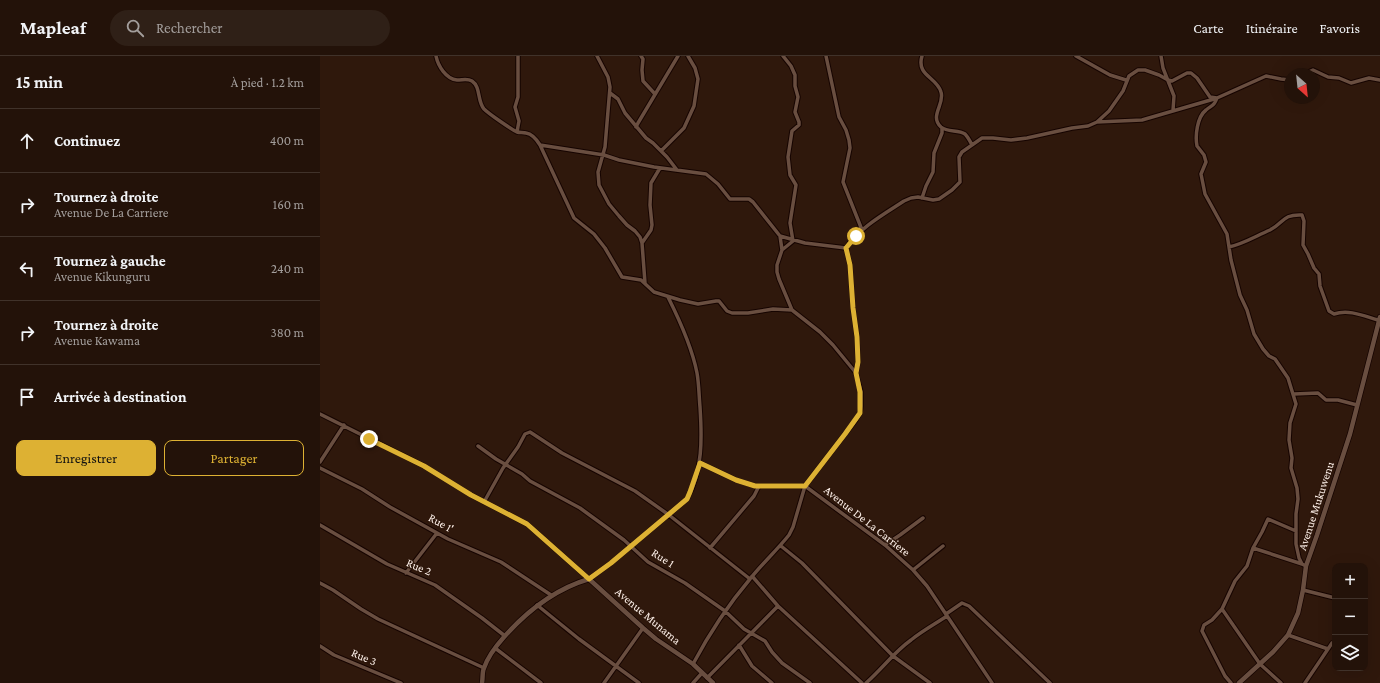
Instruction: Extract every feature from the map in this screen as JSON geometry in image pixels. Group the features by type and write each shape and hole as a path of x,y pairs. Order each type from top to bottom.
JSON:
{"street":[{"path":"436,56 437,62 451,78 455,80 471,80 477,88 483,108 517,132 527,133 536,139 574,218 594,234 605,248 622,277 641,280 654,292 668,297 698,304 719,301 727,311 732,313 792,310"},
{"path":"517,132 519,121 515,107 518,98 518,56"},
{"path":"597,56 610,82 604,155 598,172 599,185 614,210 627,225 636,231 640,237 642,243 645,283"},
{"path":"641,56 643,60 643,81 655,94"},
{"path":"636,127 678,56"},
{"path":"661,151 684,128 694,106 698,78 695,68 688,56"},
{"path":"783,56 795,75 795,86 798,97 795,112 799,125 792,131 788,157 790,175 796,185 790,223 793,241"},
{"path":"826,56 839,117 846,130 849,140 850,148 843,182 862,230"},
{"path":"922,56 920,62 921,67 925,74 938,86 941,92 942,97 936,113 937,121 942,128 964,134 972,144"},
{"path":"1076,56 1110,75 1126,80"},
{"path":"1161,56 1163,68 1174,96 1173,110"},
{"path":"693,664 703,645 725,611 751,577 781,546 789,535 793,527 805,486 860,413 860,392 856,373 858,362 857,337 850,265 846,248 850,242 862,230 911,198 933,200 939,198 957,186 961,178 959,157 962,152 982,138 1011,140 1027,138 1088,126 1097,122 1109,111 1123,91 1126,80 1132,73 1138,70 1145,70 1168,80 1177,79 1187,72 1191,73 1197,78 1210,97 1216,98"},
{"path":"1320,72 1328,78 1339,78 1351,83 1369,78 1380,80"},
{"path":"1097,122 1142,120 1216,98 1266,76 1284,79"},
{"path":"610,93 618,99 625,113 636,127 667,157 677,170"},
{"path":"1216,98 1212,107 1206,110 1196,130 1197,146 1204,155 1206,162 1201,174 1205,194 1227,234 1231,260 1240,294 1248,310 1254,334 1268,355 1274,358 1282,368 1288,378 1294,394 1296,406 1290,423 1289,440 1292,458 1290,468 1297,488 1297,553 1304,565"},
{"path":"922,198 933,172 934,153 942,133 942,128"},
{"path":"540,145 604,155 619,160 660,168 706,174 718,184 730,199 749,199 757,206 780,236 782,250 777,265 777,272 792,310 820,332 856,373"},
{"path":"642,243 652,224 650,205 651,183 660,168"},
{"path":"1229,247 1237,245 1270,230 1287,216 1302,215 1304,220 1303,245 1314,268 1319,274 1321,290 1329,311 1334,314 1342,311 1379,319"},
{"path":"780,236 805,244 846,248"},
{"path":"782,250 793,241"},
{"path":"482,683 484,668 495,648 525,614 551,595 589,579 601,571 687,499 700,463 702,429 697,372 682,327 668,297"},
{"name":"Avenue Mukuwenu","path":"1239,683 1288,635 1298,613 1303,590 1304,565 1318,535 1347,441 1379,319"},
{"path":"1294,394 1318,393 1326,400 1338,400 1357,405"},
{"path":"320,414 424,466 484,502 527,524 589,579"},
{"path":"320,462 344,425"},
{"path":"484,502 525,434 530,432 562,453 635,491 669,515 710,548 751,577 778,606 862,683"},
{"name":"Rue 1","path":"478,446 522,474 530,481 580,508 648,562 686,583 725,611 744,629 767,643 772,652 782,663 810,683"},
{"name":"Avenue De La Carriere","path":"700,463 736,480 760,486 805,486 885,545 913,570 927,586 992,683"},
{"name":"Rue 1'","path":"320,468 362,489 437,533 501,562 551,595"},
{"path":"710,548 754,496 760,486"},
{"path":"885,545 900,536 923,518"},
{"path":"1231,683 1225,676 1202,631 1204,625 1212,620 1222,609 1235,581 1247,566 1269,518 1296,531"},
{"name":"Rue 2","path":"320,525 387,564 435,585 482,618 504,636"},
{"path":"406,573 437,533"},
{"path":"781,546 802,563 893,656 930,683"},
{"path":"913,570 943,546"},
{"path":"1254,548 1304,565"},
{"name":"Avenue Munama","path":"589,579 656,639 693,664 713,683"},
{"path":"320,583 378,619 484,668"},
{"path":"1303,590 1332,597"},
{"path":"866,683 879,672 910,640 962,603 969,606 1050,683"},
{"path":"537,605 579,639 639,683"},
{"path":"707,678 778,606"},
{"path":"1222,609 1260,664 1281,683"},
{"path":"604,683 643,628"},
{"path":"1288,635 1328,649"},
{"path":"1305,683 1332,643"},
{"path":"739,645 752,666 772,683"},
{"name":"Rue 3","path":"320,646 334,655 401,683"},
{"path":"495,648 541,683"},
{"path":"693,683 702,673"}],"route":[{"path":"369,439 424,466 471,495 527,524 589,579 658,525 687,499 700,463 736,480 755,486 805,486 860,413 860,386 856,373 858,362 857,337 850,265 846,248 856,236"}]}
